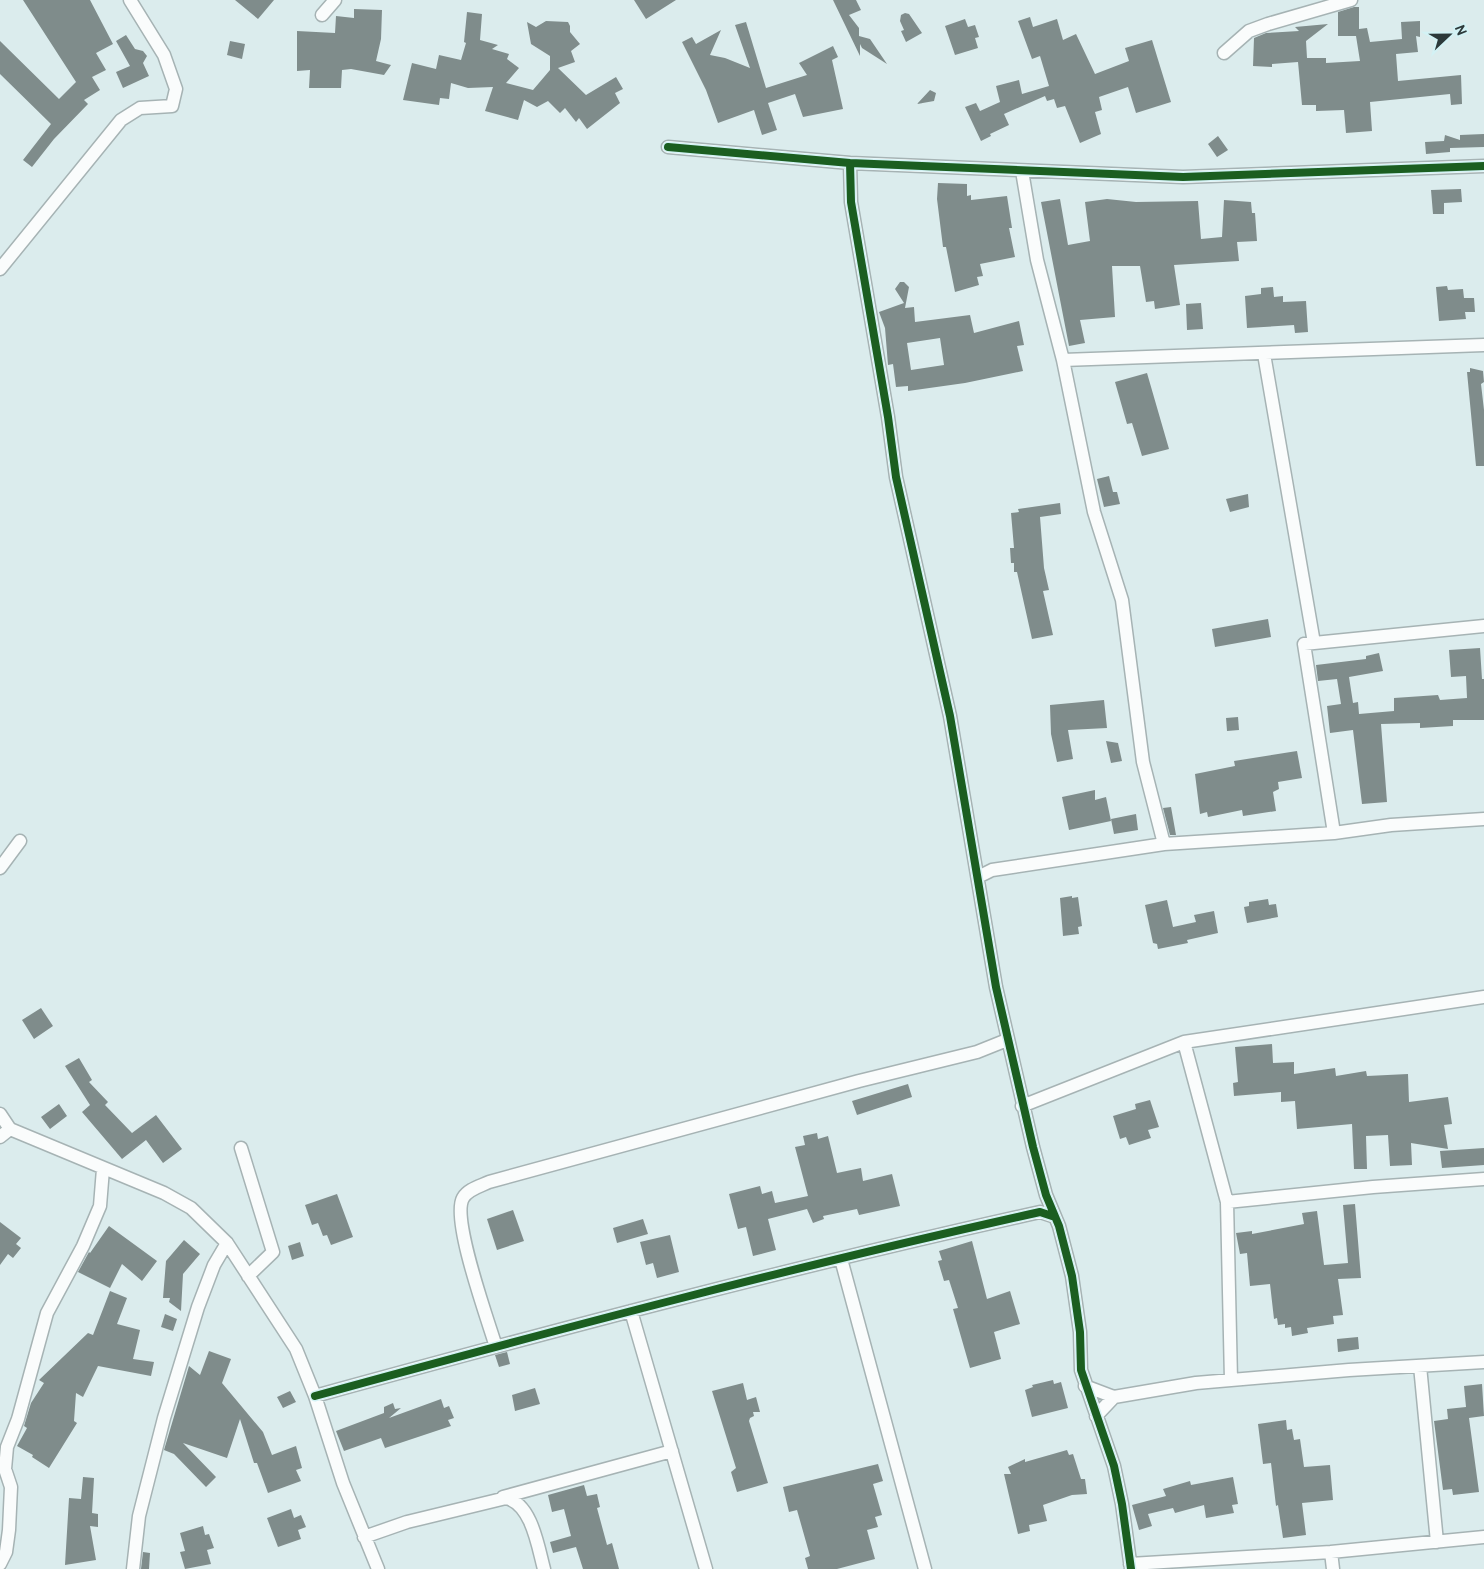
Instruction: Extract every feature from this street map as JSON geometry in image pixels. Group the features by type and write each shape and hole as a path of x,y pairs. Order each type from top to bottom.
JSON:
{"street":[{"path":"0,269 121,120 140,108 172,106 176,89 164,55 130,0"},
{"path":"322,15 335,0"},
{"path":"1224,53 1248,32 1268,24 1351,0"},
{"path":"668,147 850,163 1022,172 1183,177 1484,166"},
{"path":"850,163 851,202 888,417 896,477 950,716 1007,1040 1022,1106 1046,1195 1055,1217 1072,1276 1080,1332 1081,1370 1114,1466 1130,1567 1331,1552 1484,1537"},
{"path":"1022,172 1037,260 1063,360 1094,512 1122,600 1143,762 1164,844"},
{"path":"1063,360 1484,345"},
{"path":"1264,354 1314,643"},
{"path":"1334,833 1304,644 1484,626"},
{"path":"978,877 992,870 1164,844 1334,833 1391,826 1484,819"},
{"path":"0,868 20,842"},
{"path":"1022,1106 1184,1042 1484,997"},
{"path":"496,1347 460,1222 462,1198 468,1192 489,1182 859,1081 977,1052 1007,1040"},
{"path":"1184,1042 1227,1202 1231,1380"},
{"path":"0,1114 5,1133 164,1193 191,1208 226,1243 296,1349 343,1483 378,1569"},
{"path":"241,1148 273,1252 248,1276"},
{"path":"0,1564 6,1552 9,1530 11,1488 5,1469 8,1448 18,1419 47,1313 83,1246 100,1206 103,1169"},
{"path":"1227,1202 1484,1179"},
{"path":"1040,1212 1046,1195"},
{"path":"314,1396 496,1347 841,1259 1040,1212 1055,1217"},
{"path":"133,1569 139,1516 164,1418 198,1307 214,1265 226,1243"},
{"path":"841,1259 924,1569"},
{"path":"631,1312 706,1569"},
{"path":"1085,1386 1114,1397 1196,1383 1484,1362"},
{"path":"1420,1366 1437,1542"},
{"path":"1096,1416 1114,1397"},
{"path":"364,1537 407,1522 672,1450"},
{"path":"498,1498 510,1499 522,1508 533,1534 544,1569"},
{"path":"1331,1552 1333,1569"}],"building":[{"path":"23,0 90,0 113,44 96,53 106,70 92,77 100,90 84,100 88,104 54,139 32,167 23,160 51,124 0,74 0,41 59,99 76,82"},
{"path":"235,0 274,0 258,19"},
{"path":"634,0 676,0 646,19"},
{"path":"833,0 856,0 861,10 849,15 859,28 859,36 870,39 887,64 862,48 860,44 860,56"},
{"path":"1359,7 1359,29 1367,28 1370,42 1402,39 1401,22 1420,21 1420,37 1416,36 1418,52 1396,54 1398,81 1461,75 1462,104 1451,105 1450,94 1370,102 1372,131 1346,133 1344,110 1316,111 1316,105 1302,105 1298,62 1272,64 1272,67 1253,66 1254,38 1266,33 1299,31 1295,27 1328,24 1306,41 1307,58 1326,58 1326,63 1360,61 1356,36 1338,36 1338,12"},
{"path":"354,9 382,10 381,39 376,61 391,65 384,75 351,69 342,70 341,88 309,88 310,70 297,71 297,31 335,33 336,16 354,18"},
{"path":"467,12 482,14 480,40 498,45 492,49 509,54 507,59 519,68 506,83 533,90 550,70 550,56 531,44 527,22 536,27 546,21 568,22 570,32 580,44 571,51 575,62 558,68 586,95 616,77 623,89 615,93 620,103 587,129 579,118 576,122 565,108 560,113 548,101 537,107 524,100 518,120 485,111 493,87 468,88 451,83 449,99 440,98 439,105 403,100 412,63 436,69 439,55 461,60 466,43 464,42"},
{"path":"909,14 922,33 906,42 901,31 904,30 900,21 901,15"},
{"path":"1030,17 1033,27 1057,19 1063,40 1076,34 1095,74 1129,61 1125,48 1152,40 1171,102 1136,113 1128,87 1099,97 1102,110 1095,112 1101,134 1080,143 1065,106 1057,108 1054,99 1047,101 1045,96 1004,114 1009,125 990,134 991,136 981,141 965,107 976,103 980,111 1000,102 996,86 1019,80 1022,94 1049,86 1040,56 1032,59 1018,21"},
{"path":"965,19 968,27 975,25 979,37 975,38 978,48 955,55 945,26"},
{"path":"746,22 766,88 807,75 799,63 833,46 838,57 832,60 843,109 803,117 795,94 768,103 777,130 762,135 754,110 718,123 706,90 682,42 692,37 696,44 721,30 710,55 725,58 750,68 735,25"},
{"path":"126,35 135,49 143,51 147,56 143,63 149,76 123,88 116,72 130,66 116,41"},
{"path":"230,41 245,44 242,59 227,55"},
{"path":"930,90 936,93 934,101 917,104"},
{"path":"1484,134 1484,147 1450,148 1450,152 1426,154 1425,142 1444,141 1445,135 1460,140 1460,135"},
{"path":"1218,136 1228,150 1217,157 1208,144"},
{"path":"938,183 967,184 967,196 971,195 971,200 1007,196 1012,228 1009,228 1015,257 980,264 983,276 977,277 979,285 955,292 946,247 943,247 937,199"},
{"path":"1461,189 1462,202 1444,203 1444,214 1433,214 1431,190"},
{"path":"1060,199 1068,245 1090,241 1085,202 1107,199 1136,202 1198,201 1201,239 1222,237 1224,200 1251,202 1252,213 1255,213 1257,241 1237,242 1239,261 1174,265 1180,305 1155,309 1154,301 1146,302 1140,266 1112,266 1115,317 1080,320 1085,343 1069,346 1041,202"},
{"path":"900,282 904,282 909,287 905,308 914,307 915,322 970,315 974,333 1019,321 1024,345 1017,346 1023,371 965,383 908,391 908,386 896,387 893,364 888,365 885,328 879,312 904,303 895,289","holes":["940,338 944,365 911,370 907,343"]},
{"path":"1447,286 1448,290 1463,289 1464,298 1474,298 1475,312 1465,312 1466,319 1439,321 1436,287"},
{"path":"1273,287 1274,297 1283,296 1283,302 1306,301 1308,332 1295,333 1294,325 1247,328 1245,296 1261,294 1261,288"},
{"path":"1201,303 1203,329 1187,330 1186,304"},
{"path":"1470,368 1483,371 1484,382 1481,384 1484,410 1484,466 1476,466 1467,372 1470,372"},
{"path":"1147,373 1169,449 1142,456 1132,423 1127,424 1115,382"},
{"path":"1109,476 1113,492 1117,492 1120,504 1104,507 1097,479"},
{"path":"1248,494 1249,507 1230,512 1226,499"},
{"path":"1060,503 1061,514 1040,517 1044,568 1049,590 1043,591 1053,635 1032,639 1017,572 1014,572 1014,563 1011,563 1010,548 1014,548 1011,513 1019,512 1018,509"},
{"path":"1268,619 1271,637 1215,647 1212,629"},
{"path":"1480,648 1482,679 1484,679 1484,720 1453,720 1453,726 1420,728 1420,723 1381,724 1387,802 1362,804 1353,730 1330,733 1327,706 1341,704 1337,679 1318,681 1316,665 1366,659 1366,656 1379,653 1383,671 1349,677 1353,703 1358,702 1359,714 1394,711 1394,698 1438,695 1440,700 1467,698 1466,676 1451,677 1449,650"},
{"path":"1104,700 1107,728 1068,730 1073,759 1057,762 1051,734 1050,705"},
{"path":"1238,717 1239,730 1227,731 1226,718"},
{"path":"1106,741 1118,743 1122,761 1111,763"},
{"path":"1297,751 1302,778 1278,782 1279,789 1273,792 1276,811 1243,816 1242,810 1208,817 1207,812 1200,814 1195,774 1235,766 1234,761"},
{"path":"1095,790 1095,800 1106,797 1111,821 1069,830 1062,797"},
{"path":"1171,807 1176,835 1170,835 1163,808"},
{"path":"1136,814 1138,830 1114,834 1111,819"},
{"path":"1072,896 1072,898 1078,897 1082,926 1078,927 1079,934 1063,936 1060,898"},
{"path":"1268,899 1269,905 1276,904 1278,917 1247,923 1244,907 1249,906 1249,902"},
{"path":"1167,900 1173,927 1196,922 1194,915 1214,911 1218,933 1187,940 1188,943 1158,949 1157,944 1153,943 1145,905"},
{"path":"41,1008 53,1026 34,1039 22,1020"},
{"path":"1272,1044 1273,1063 1294,1062 1294,1074 1335,1068 1336,1076 1366,1071 1367,1076 1408,1074 1409,1102 1448,1097 1452,1124 1444,1125 1448,1149 1411,1143 1412,1165 1390,1166 1388,1135 1366,1136 1367,1169 1354,1169 1352,1124 1297,1129 1295,1101 1281,1102 1281,1092 1234,1096 1233,1083 1238,1082 1235,1047"},
{"path":"79,1058 92,1080 89,1082 108,1102 105,1105 132,1133 156,1115 182,1149 163,1163 146,1140 122,1159 82,1112 90,1105 65,1066"},
{"path":"908,1084 912,1097 857,1115 852,1101"},
{"path":"1150,1100 1159,1127 1148,1130 1151,1138 1129,1145 1126,1137 1120,1139 1113,1116 1136,1109 1135,1104"},
{"path":"59,1104 67,1116 50,1129 41,1117"},
{"path":"817,1133 818,1139 828,1136 837,1173 861,1168 863,1181 892,1174 900,1206 859,1215 857,1209 823,1216 824,1219 813,1223 807,1209 768,1219 776,1250 753,1256 746,1227 738,1229 729,1194 760,1186 762,1194 772,1191 775,1203 808,1196 795,1147 805,1145 803,1136"},
{"path":"1484,1148 1484,1165 1442,1168 1440,1151"},
{"path":"337,1194 353,1237 331,1245 327,1235 323,1236 318,1223 312,1225 305,1205"},
{"path":"1355,1204 1361,1278 1338,1279 1343,1315 1333,1316 1334,1324 1307,1328 1308,1333 1292,1336 1291,1327 1285,1328 1285,1324 1278,1325 1277,1318 1274,1319 1270,1284 1250,1286 1247,1253 1240,1254 1236,1233 1252,1231 1252,1234 1304,1224 1302,1213 1317,1211 1324,1265 1348,1263 1343,1205"},
{"path":"513,1210 524,1241 497,1250 487,1219"},
{"path":"643,1219 648,1234 617,1243 613,1228"},
{"path":"0,1222 21,1238 16,1244 21,1248 13,1258 8,1254 0,1265"},
{"path":"109,1226 157,1261 142,1281 122,1264 110,1288 78,1272 89,1252"},
{"path":"670,1235 679,1272 657,1278 653,1263 646,1265 640,1242"},
{"path":"184,1240 200,1254 183,1274 181,1311 169,1302 170,1298 163,1298 166,1261"},
{"path":"972,1241 987,1299 1010,1291 1020,1324 994,1332 1001,1359 970,1368 953,1309 958,1308 949,1280 944,1281 938,1261 942,1260 939,1251"},
{"path":"300,1242 304,1256 292,1260 288,1246"},
{"path":"110,1291 127,1298 117,1324 140,1330 133,1359 154,1362 151,1376 98,1366 83,1397 76,1393 74,1421 77,1423 49,1468 32,1457 33,1455 17,1446 27,1428 24,1426 31,1403 44,1383 39,1380 88,1333 93,1335"},
{"path":"165,1314 177,1319 173,1331 161,1327"},
{"path":"1358,1337 1359,1349 1338,1352 1337,1339"},
{"path":"209,1351 231,1359 222,1383 263,1432 272,1455 296,1446 302,1468 296,1470 301,1481 268,1493 257,1463 254,1463 240,1419 227,1458 183,1443 216,1477 206,1487 174,1454 164,1450 189,1366 200,1375"},
{"path":"507,1352 510,1364 499,1367 495,1355"},
{"path":"1053,1380 1054,1384 1061,1382 1068,1408 1032,1417 1025,1390 1033,1387 1032,1385"},
{"path":"743,1383 747,1400 756,1397 760,1412 753,1412 754,1416 749,1421 768,1483 737,1492 731,1472 736,1468 712,1391"},
{"path":"1482,1384 1484,1416 1469,1418 1479,1492 1453,1495 1452,1489 1443,1490 1434,1421 1448,1419 1447,1409 1466,1407 1464,1386"},
{"path":"535,1388 540,1404 515,1411 512,1395"},
{"path":"290,1391 296,1402 283,1408 277,1397"},
{"path":"441,1399 444,1408 449,1406 454,1418 448,1420 451,1426 385,1448 381,1438 344,1451 336,1431 384,1413 384,1407 393,1403 395,1409 401,1408 389,1418"},
{"path":"1286,1420 1287,1430 1292,1429 1294,1440 1300,1439 1304,1467 1330,1465 1333,1500 1302,1503 1306,1535 1283,1538 1278,1505 1276,1506 1271,1463 1263,1464 1258,1424"},
{"path":"1067,1450 1069,1455 1073,1454 1081,1479 1085,1479 1087,1494 1072,1495 1043,1505 1047,1521 1029,1525 1030,1531 1018,1534 1004,1474 1011,1474 1008,1467 1025,1459 1025,1462"},
{"path":"878,1464 883,1481 873,1484 882,1515 875,1517 878,1527 867,1530 875,1559 837,1569 808,1569 805,1558 810,1556 797,1510 789,1512 783,1487"},
{"path":"83,1477 94,1478 92,1513 98,1514 98,1527 90,1526 96,1560 65,1565 69,1498 81,1499"},
{"path":"1233,1477 1238,1504 1232,1505 1234,1513 1206,1518 1204,1505 1175,1513 1173,1508 1148,1514 1152,1526 1139,1530 1132,1505 1166,1496 1163,1489 1190,1481 1191,1485"},
{"path":"584,1485 587,1496 597,1494 600,1507 597,1508 607,1545 612,1543 619,1569 583,1569 576,1547 553,1553 550,1542 571,1536 564,1509 552,1512 548,1495"},
{"path":"291,1509 294,1518 301,1515 306,1527 298,1530 301,1539 278,1547 267,1518"},
{"path":"203,1526 205,1535 209,1534 214,1548 207,1550 211,1564 185,1569 180,1552 185,1551 180,1533"},
{"path":"143,1552 150,1553 149,1569 141,1569"}],"cycle path":[{"path":"668,147 850,163 1183,177 1484,166"},
{"path":"850,163 851,202 888,417 896,477 950,716 996,987 1033,1147 1046,1195 1059,1226 1072,1276 1080,1332 1081,1370 1114,1466 1122,1504 1131,1569"},
{"path":"315,1396 586,1323 858,1254 1040,1212 1055,1217"}]}
